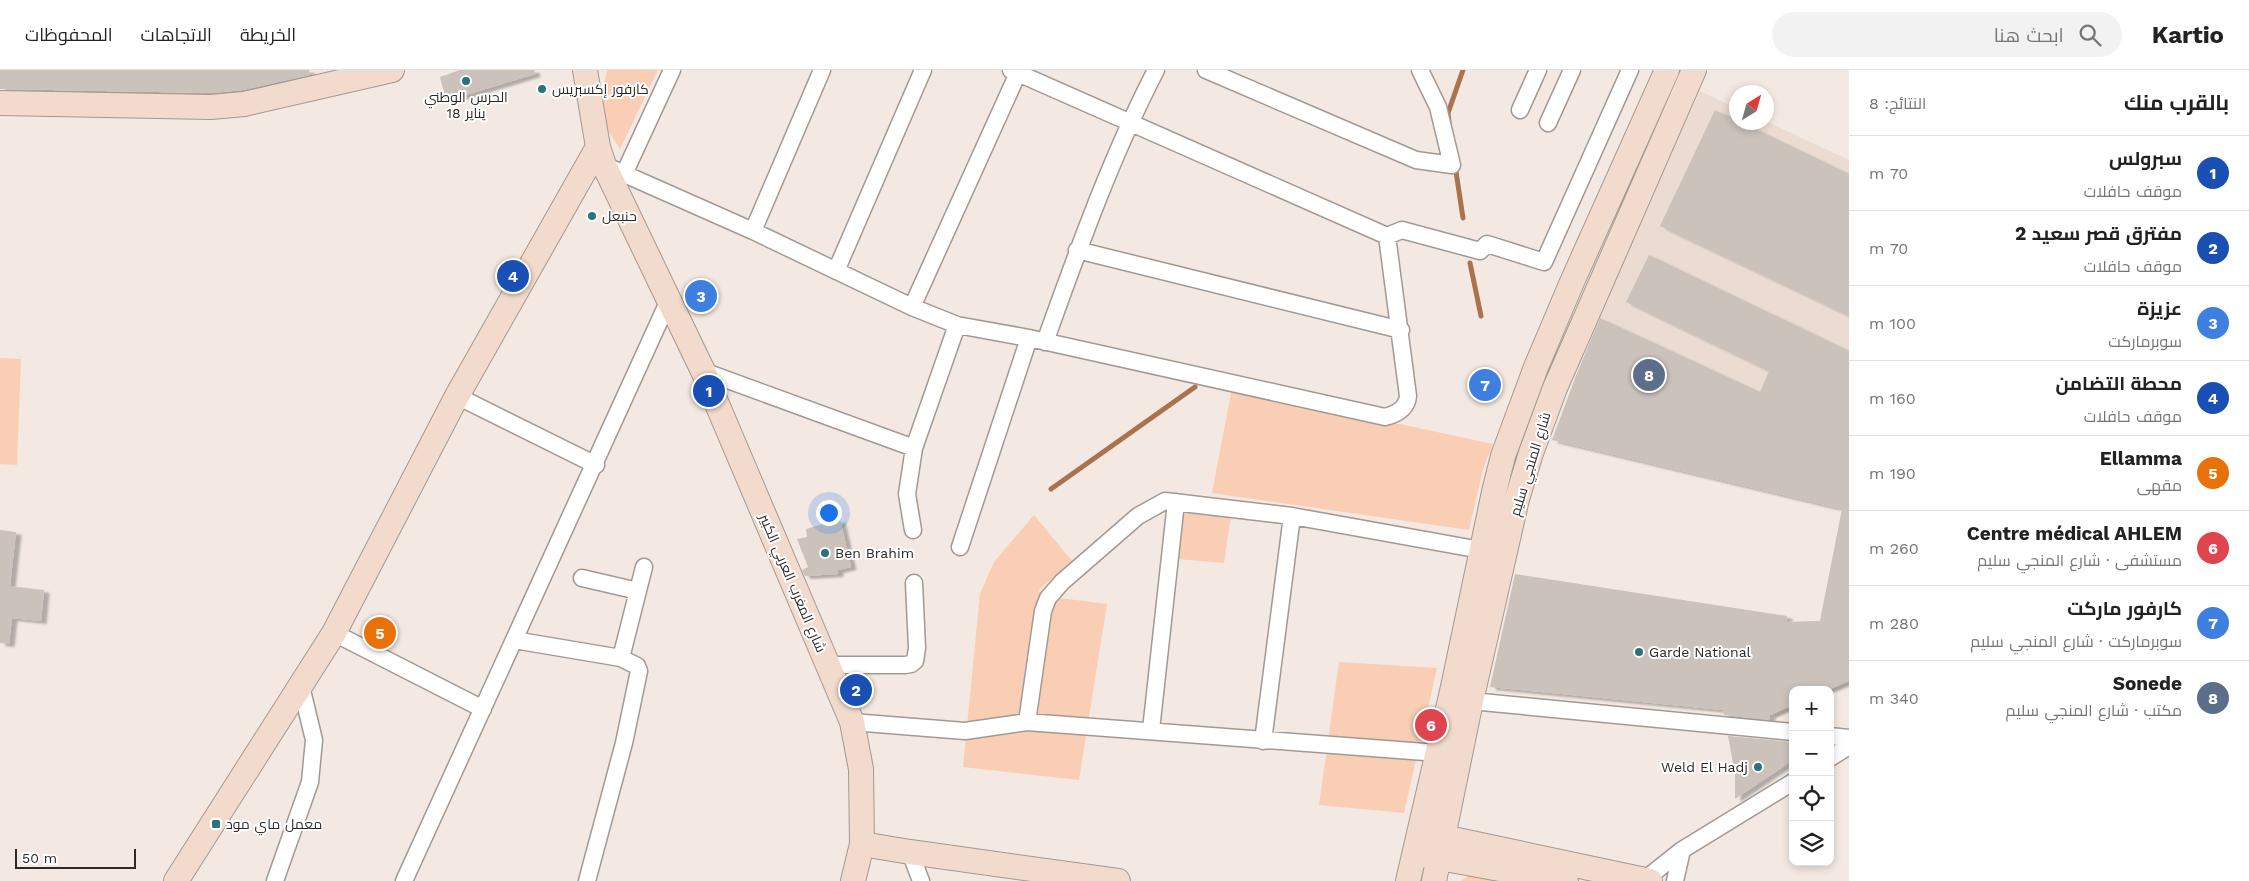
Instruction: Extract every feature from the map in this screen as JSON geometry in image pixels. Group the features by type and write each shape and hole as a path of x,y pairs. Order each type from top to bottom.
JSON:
{"street":[{"path":"0,103 210,107 244,104 392,70"},
{"name":"شارع المغرب العربي الكبير","path":"585,70 589,94 609,162 669,300 703,371 852,722 861,769 862,844 854,881"},
{"name":"شارع المغرب العربي الكبير","path":"589,94 592,70"},
{"path":"176,881 334,634 457,396 609,162 672,70"},
{"path":"753,231 822,70"},
{"path":"836,272 923,70"},
{"path":"960,547 1037,340 1077,250 1129,123 1156,70"},
{"path":"1206,70 1416,160 1452,165 1438,107 1420,70"},
{"path":"1520,110 1538,70"},
{"path":"1548,123 1572,70"},
{"path":"912,307 1014,72 1388,236 1402,230 1480,251 1487,244 1544,262 1630,70"},
{"name":"شارع المنجي سليم","path":"1414,857 1503,456 1536,367 1572,282 1667,70"},
{"name":"شارع المنجي سليم","path":"1439,859 1471,701 1517,499 1531,453 1555,388 1694,70"},
{"path":"609,162 836,272 912,307 957,325 1037,340 1385,417 1400,411 1407,401 1401,330 1388,236"},
{"path":"1077,250 1401,330"},
{"path":"404,881 596,465 669,300"},
{"path":"913,530 907,494 914,448 957,325"},
{"path":"703,371 914,448"},
{"path":"457,396 596,465"},
{"path":"1027,722 1043,611 1048,598 1062,582 1138,516 1165,501 1292,516 1481,550"},
{"path":"1152,730 1176,502"},
{"path":"1263,741 1292,516"},
{"path":"621,658 644,567"},
{"path":"582,578 638,591"},
{"path":"828,665 911,664 915,661 917,648 914,583"},
{"path":"334,634 483,709"},
{"path":"514,640 621,658 638,666 639,671 624,743 587,881"},
{"path":"275,881 310,782 314,740 300,686"},
{"path":"1471,701 1789,732"},
{"path":"852,722 965,731 1027,722 1438,753"},
{"path":"1834,736 1849,738"},
{"path":"1834,755 1849,746"},
{"path":"1392,881 1414,857 1646,880 1682,850 1789,784"},
{"path":"862,844 1113,881"},
{"path":"1675,881 1682,850"},
{"path":"910,852 921,881"},
{"path":"1439,859 1566,881"}],"shaded area":[{"path":"607,70 658,70 620,149 606,127 603,90"},
{"path":"1700,91 1729,105 1729,130 1774,130 1774,125 1849,160 1849,685 1834,691 1834,686 1789,686 1789,712 1775,718 1792,622 1820,621 1842,509 1848,433 1597,317"},
{"path":"0,358 21,359 17,465 0,464"},
{"path":"1232,388 1493,444 1483,469 1469,530 1212,493"},
{"path":"1183,510 1231,516 1224,563 1177,559"},
{"path":"1034,515 1072,561 1038,591 1060,598 1107,604 1079,780 963,767 980,594 994,562"},
{"path":"1339,662 1437,668 1404,813 1319,805"},
{"path":"1470,874 1506,881 1461,881"}],"building":[{"path":"0,70 309,70 310,75 242,90 211,93 0,89"},
{"name":"الحرس الوطني 18 يناير","path":"460,70 534,70 535,74 446,101 440,77"},
{"path":"1715,110 1729,117 1729,130 1758,130 1849,174 1849,316 1660,226"},
{"path":"1649,255 1849,351 1849,681 1834,687 1789,686 1789,707 1770,715 1769,720 1724,715 1723,710 1490,687 1515,574 1787,616 1786,622 1820,621 1842,509 1552,440 1600,318 1760,392 1769,371 1626,302"},
{"name":"Ben Brahim","path":"840,519 851,567 838,570 838,574 805,576 802,570 808,567 797,539 807,537 806,529"},
{"path":"0,530 16,532 10,586 44,590 41,621 12,618 9,644 0,643"},
{"name":"Weld El Hadj","path":"1728,736 1789,742 1789,763 1735,799 1735,774"}],"waterway":[{"path":"1449,122 1448,113 1463,70"},
{"path":"1455,165 1463,218"},
{"path":"1470,263 1481,316"},
{"path":"1051,489 1195,387"}],"place":[{"name":"الحرس الوطني 18 يناير","path":"466,81"},
{"name":"كارفور إكسبريس","path":"542,89"},
{"name":"حنبعل","path":"592,216"},
{"name":"محطة التضامن","path":"513,276"},
{"name":"عزيزة","path":"701,296"},
{"name":"Sonede","path":"1649,375"},
{"name":"كارفور ماركت","path":"1485,385"},
{"name":"سبرولس","path":"709,391"},
{"name":"Ben Brahim","path":"825,553"},
{"name":"Ellamma","path":"380,633"},
{"name":"Garde National","path":"1639,652"},
{"name":"مفترق قصر سعيد 2","path":"856,690"},
{"name":"Centre médical AHLEM","path":"1431,725"},
{"name":"Weld El Hadj","path":"1758,767"},
{"name":"معمل ماي مود","path":"216,824"}]}
